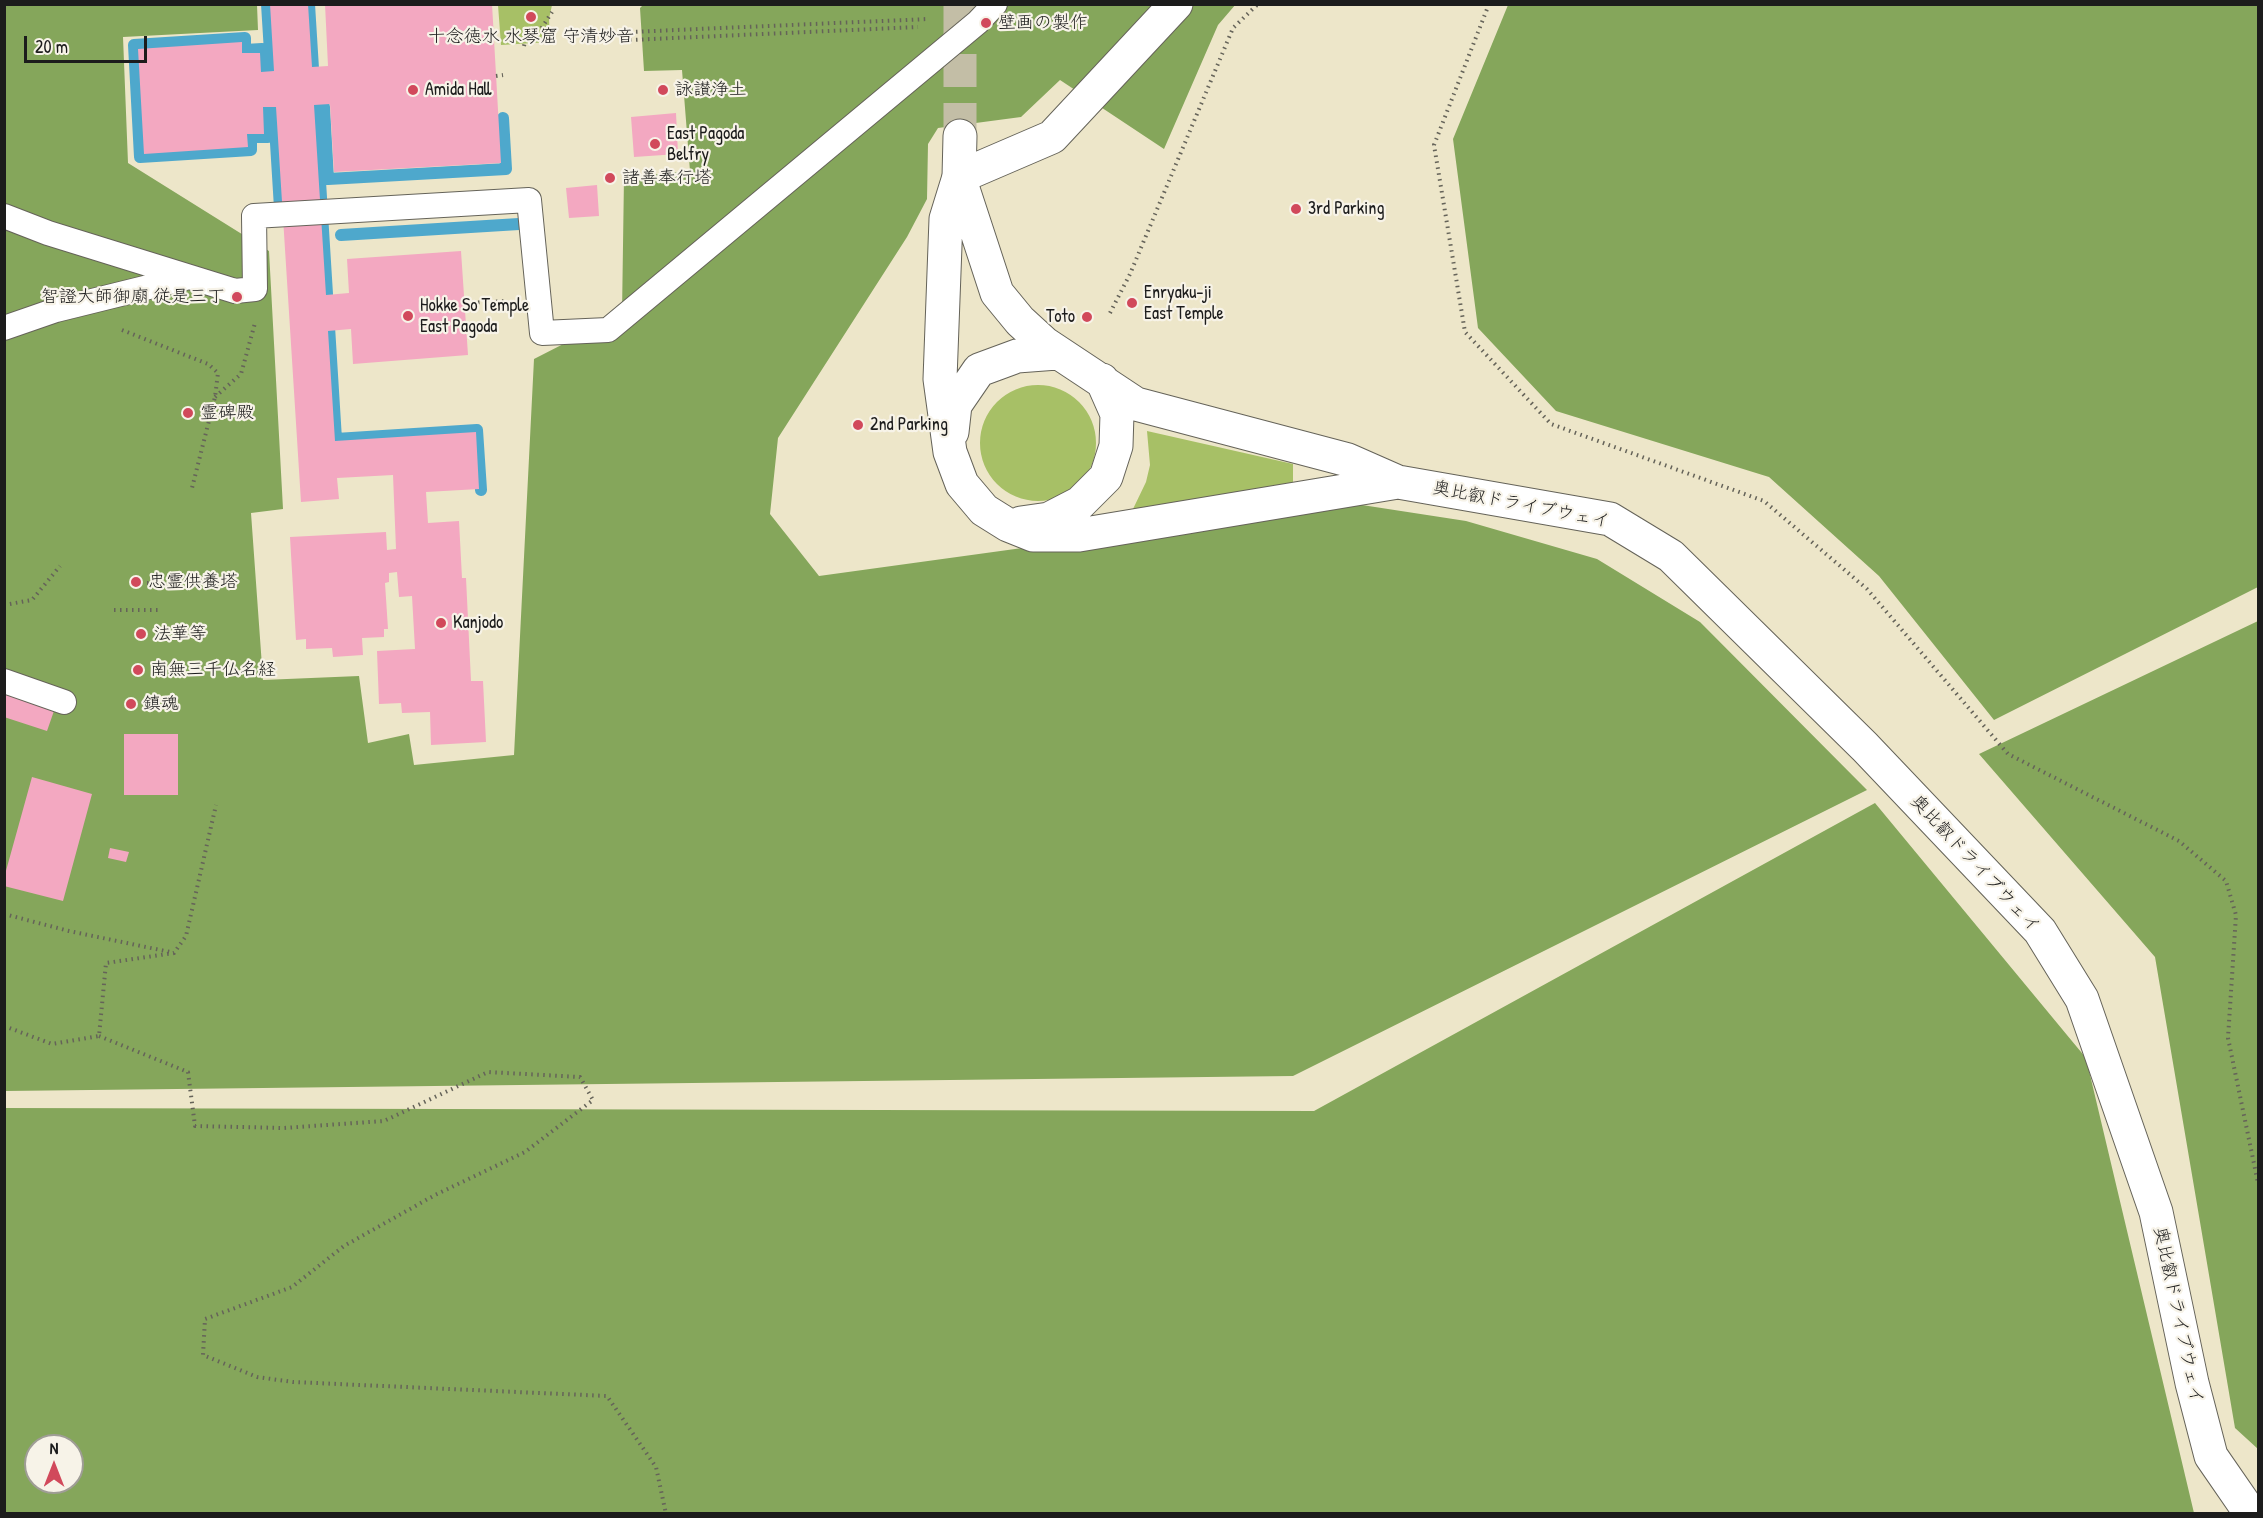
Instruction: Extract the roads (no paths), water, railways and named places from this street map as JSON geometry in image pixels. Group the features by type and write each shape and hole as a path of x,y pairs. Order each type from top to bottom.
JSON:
{"street":[{"path":"959,177 1052,136 1176,4"},
{"name":"奥比叡ドライブウェイ","path":"960,136 959,177 946,219 940,379 950,452 962,484 984,510 1008,525 1033,535 1079,535 1398,482"},
{"name":"奥比叡ドライブウェイ","path":"959,177 997,293 1020,321 1057,353 1136,404 1348,460 1398,482 1610,519 1671,556 1865,747 2040,931 2082,999 2156,1212 2192,1383 2211,1456 2251,1514"},
{"name":"奥比叡ドライブウェイ","path":"950,452 955,405 980,370 1017,356 1057,353"},
{"path":"1008,525 1049,519 1080,503 1106,477 1116,446 1117,414 1102,380"}],"lane":[{"path":"4,216 48,233 235,291 255,289 254,216 529,200 542,333 608,330 955,22 995,4"},
{"path":"4,328 61,308 189,277"},
{"path":"4,681 64,702"}],"waterway":[{"path":"267,4 271,68 264,69 262,49 245,50 245,38 134,45 140,157 251,150 251,137 268,137 266,111 274,111 280,208"},
{"path":"309,4 336,439 477,430 481,490"},
{"path":"324,107 328,179 506,169 503,118"},
{"path":"341,235 519,224"}],"tunnel":[{"path":"960,4 960,136"}],"place":[{"name":"十念徳水 水琴窟 守清妙音","path":"531,17"},
{"name":"壁画の製作","path":"986,23"},
{"name":"Amida Hall","path":"413,90"},
{"name":"詠讃浄土","path":"663,90"},
{"name":"East Pagoda Belfry","path":"655,144"},
{"name":"諸善奉行塔","path":"610,178"},
{"name":"3rd Parking","path":"1296,209"},
{"name":"智證大師御廟 従是三丁","path":"237,297"},
{"name":"Enryaku-ji East Temple","path":"1132,303"},
{"name":"Hokke So Temple East Pagoda","path":"408,316"},
{"name":"Toto","path":"1087,317"},
{"name":"霊碑殿","path":"188,413"},
{"name":"2nd Parking","path":"858,425"},
{"name":"忠霊供養塔","path":"136,582"},
{"name":"Kanjodo","path":"441,623"},
{"name":"法華等","path":"141,634"},
{"name":"南無三千仏名経","path":"138,670"},
{"name":"鎮魂","path":"131,704"}]}
